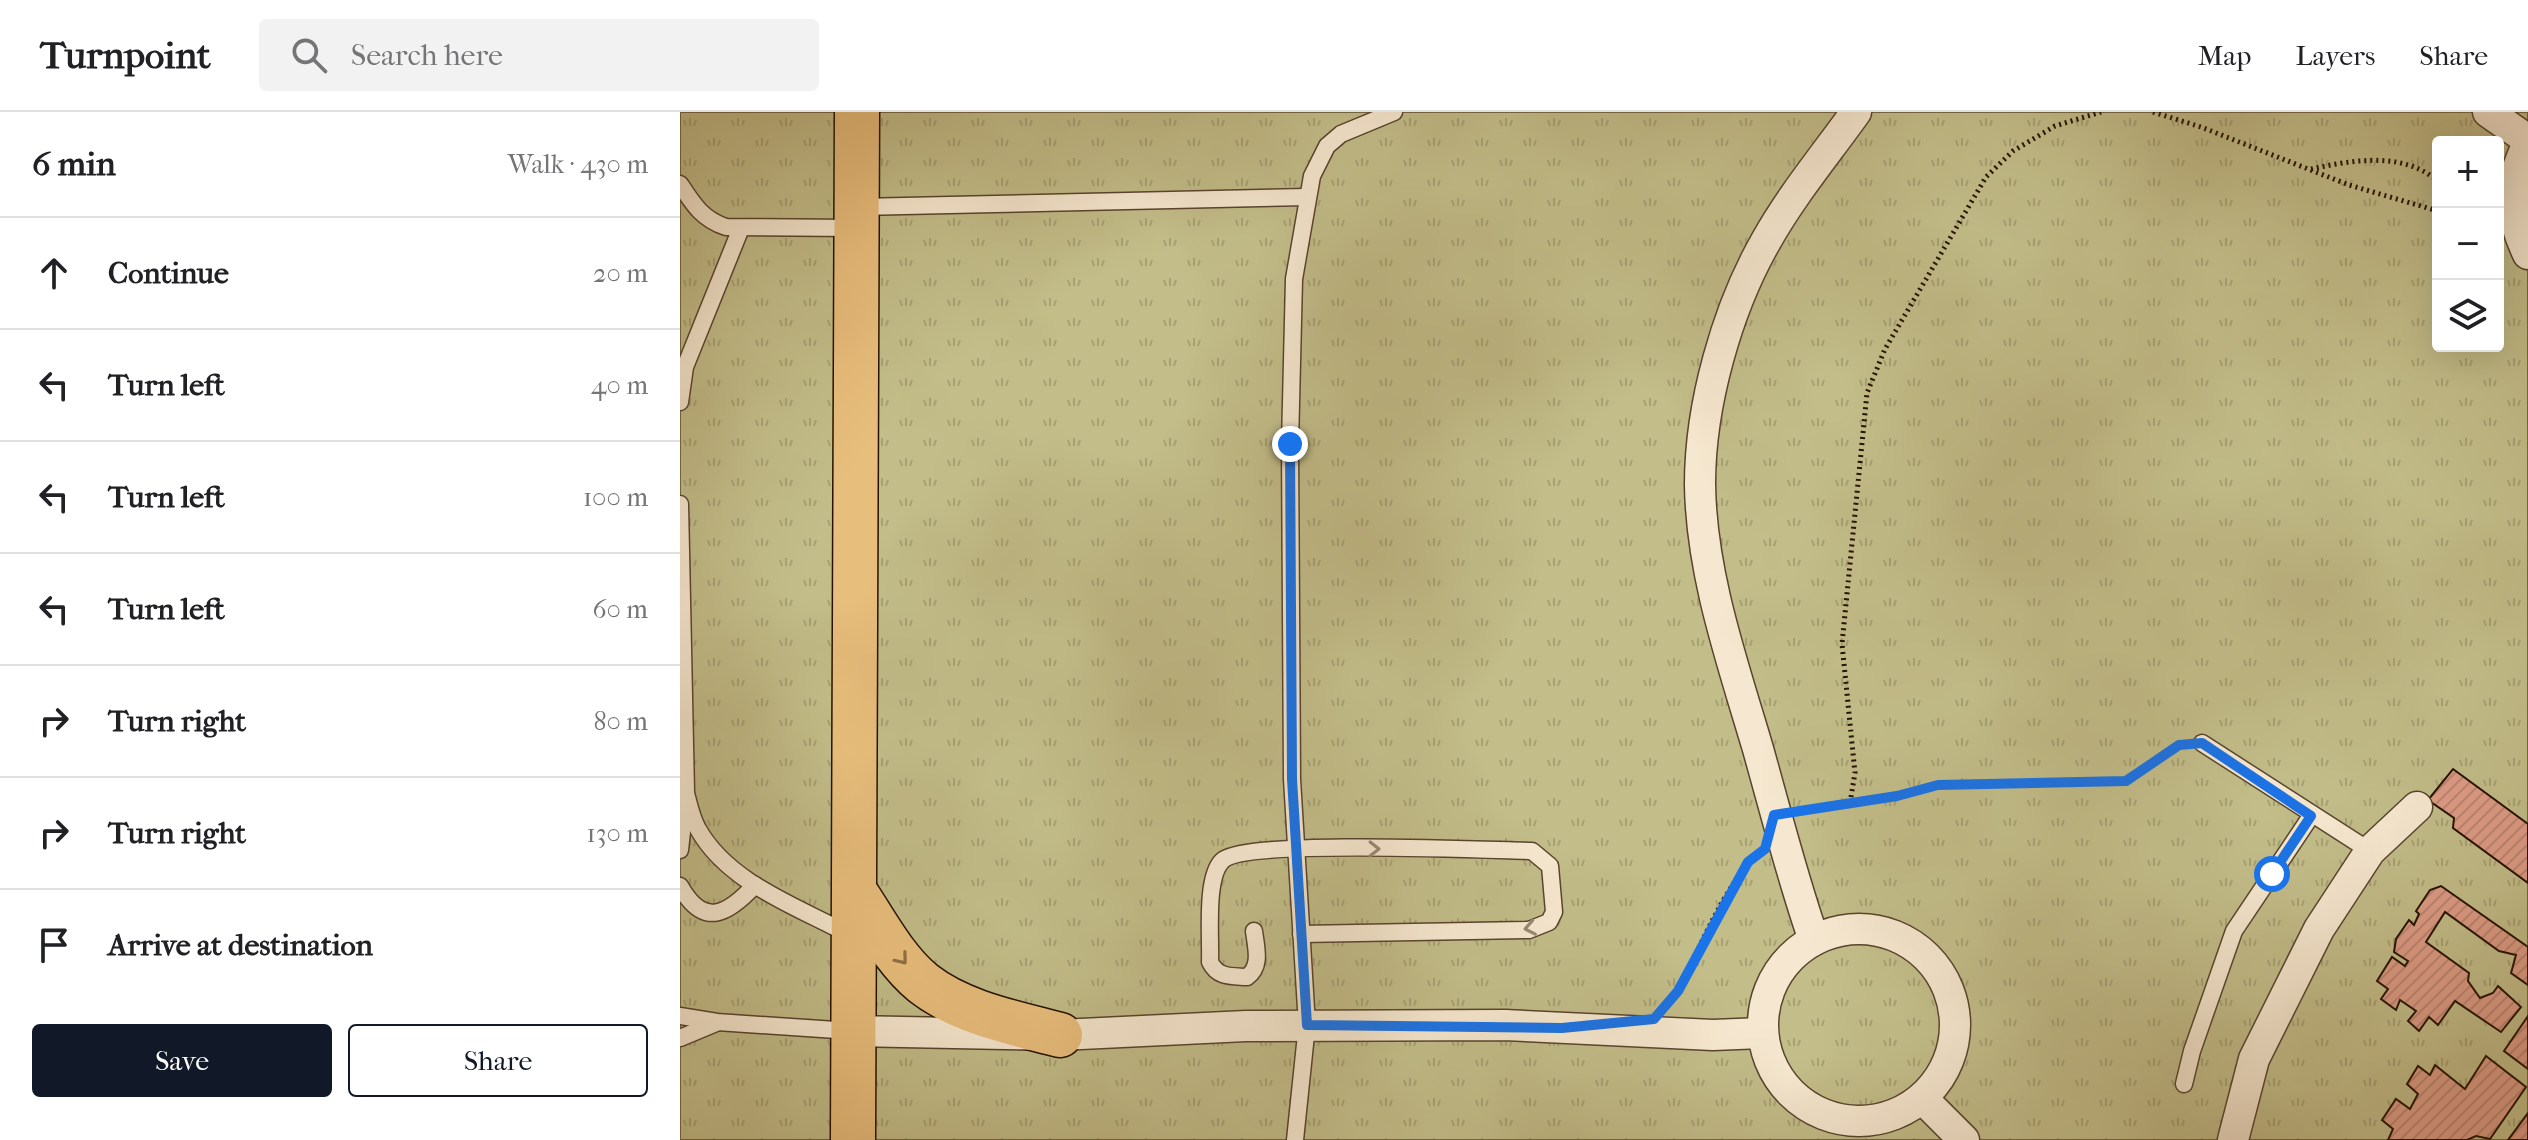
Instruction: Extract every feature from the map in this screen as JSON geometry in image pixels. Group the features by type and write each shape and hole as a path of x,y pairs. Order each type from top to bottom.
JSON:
{"main road":[{"path":"853,1140 851,1031 857,895 854,549 859,217 857,112"},
{"path":"857,895 900,959 923,983 955,1003 1060,1035"}],"street":[{"path":"1814,940 1774,815 1723,628 1704,531 1700,482 1709,407 1724,338 1766,241 1856,112"},
{"path":"2488,112 2528,142 2518,164 2511,197 2516,230 2528,254"},
{"path":"2233,1140 2254,1059 2319,929 2370,851 2417,807"},
{"path":"1854,928 1888,932 1918,948 1941,974 1954,1006 1955,1040 1944,1073 1923,1099 1897,1115 1867,1122 1837,1120 1809,1108 1785,1088 1770,1063 1762,1033 1764,1003 1776,975 1795,952 1814,940 1854,928"},
{"path":"851,1031 1060,1035 1307,1025 1505,1025 1713,1035 1762,1033"},
{"path":"1923,1099 1964,1140"}],"lane":[{"path":"1295,1140 1307,1025 1292,779 1290,444 1294,279 1312,176 1327,146 1341,134 1394,112"},
{"path":"680,184 710,222 741,228 859,217 1307,197"},
{"path":"680,402 685,367 741,228"},
{"path":"680,504 686,793 680,850"},
{"path":"2202,743 2311,816 2370,851"},
{"path":"686,793 696,826 713,851 755,885 855,938"},
{"path":"2184,1084 2192,1051 2234,931 2311,816"},
{"path":"1254,931 1257,966 1253,973 1247,977 1221,975 1214,970 1210,962 1213,875 1224,858 1234,854 1296,849 1532,851 1550,866 1554,912 1549,922 1529,930 1301,934"},
{"path":"680,886 688,901 702,911 718,914 734,907 755,885"},
{"path":"680,1016 717,1022 851,1031"},
{"path":"680,1038 717,1022"}],"path":[{"path":"1850,803 1855,773 1842,644 1867,393 1885,349 1986,177 2013,151 2055,126 2101,112"},
{"path":"2153,112 2201,127 2349,185 2432,209"},
{"path":"2310,169 2362,158 2396,163 2432,178"},
{"path":"1661,1013 1678,991 1748,862 1765,849 1774,815 1938,785 2126,781 2179,745 2202,743"}],"green space":[{"path":"680,112 2528,112 2528,1140 680,1140"}],"building":[{"path":"2453,769 2528,824 2528,883 2453,828 2454,818 2428,800"},
{"path":"2441,886 2528,947 2528,985 2511,973 2516,955 2499,951 2445,912 2426,942 2469,973 2468,981 2480,998 2493,993 2498,986 2521,1007 2501,1032 2455,1001 2438,1025 2429,1017 2419,1031 2408,1021 2416,1011 2400,1000 2396,1010 2381,999 2388,989 2377,981 2392,957 2405,966 2408,961 2394,952 2396,939 2409,920 2414,925 2419,914 2416,911 2430,890"},
{"path":"2528,1016 2528,1069 2504,1051"},
{"path":"2486,1056 2526,1087 2490,1139 2476,1136 2467,1140 2388,1140 2393,1129 2382,1120 2396,1099 2410,1109 2418,1094 2407,1084 2418,1066 2430,1075 2435,1065 2465,1089"},
{"path":"2528,1113 2528,1140 2508,1140"}],"route":[{"path":"1290,444 1292,779 1307,1025 1562,1028 1654,1019 1678,991 1748,862 1765,849 1774,815 1897,796 1938,785 2126,781 2179,745 2202,743 2311,816 2272,874"}]}
